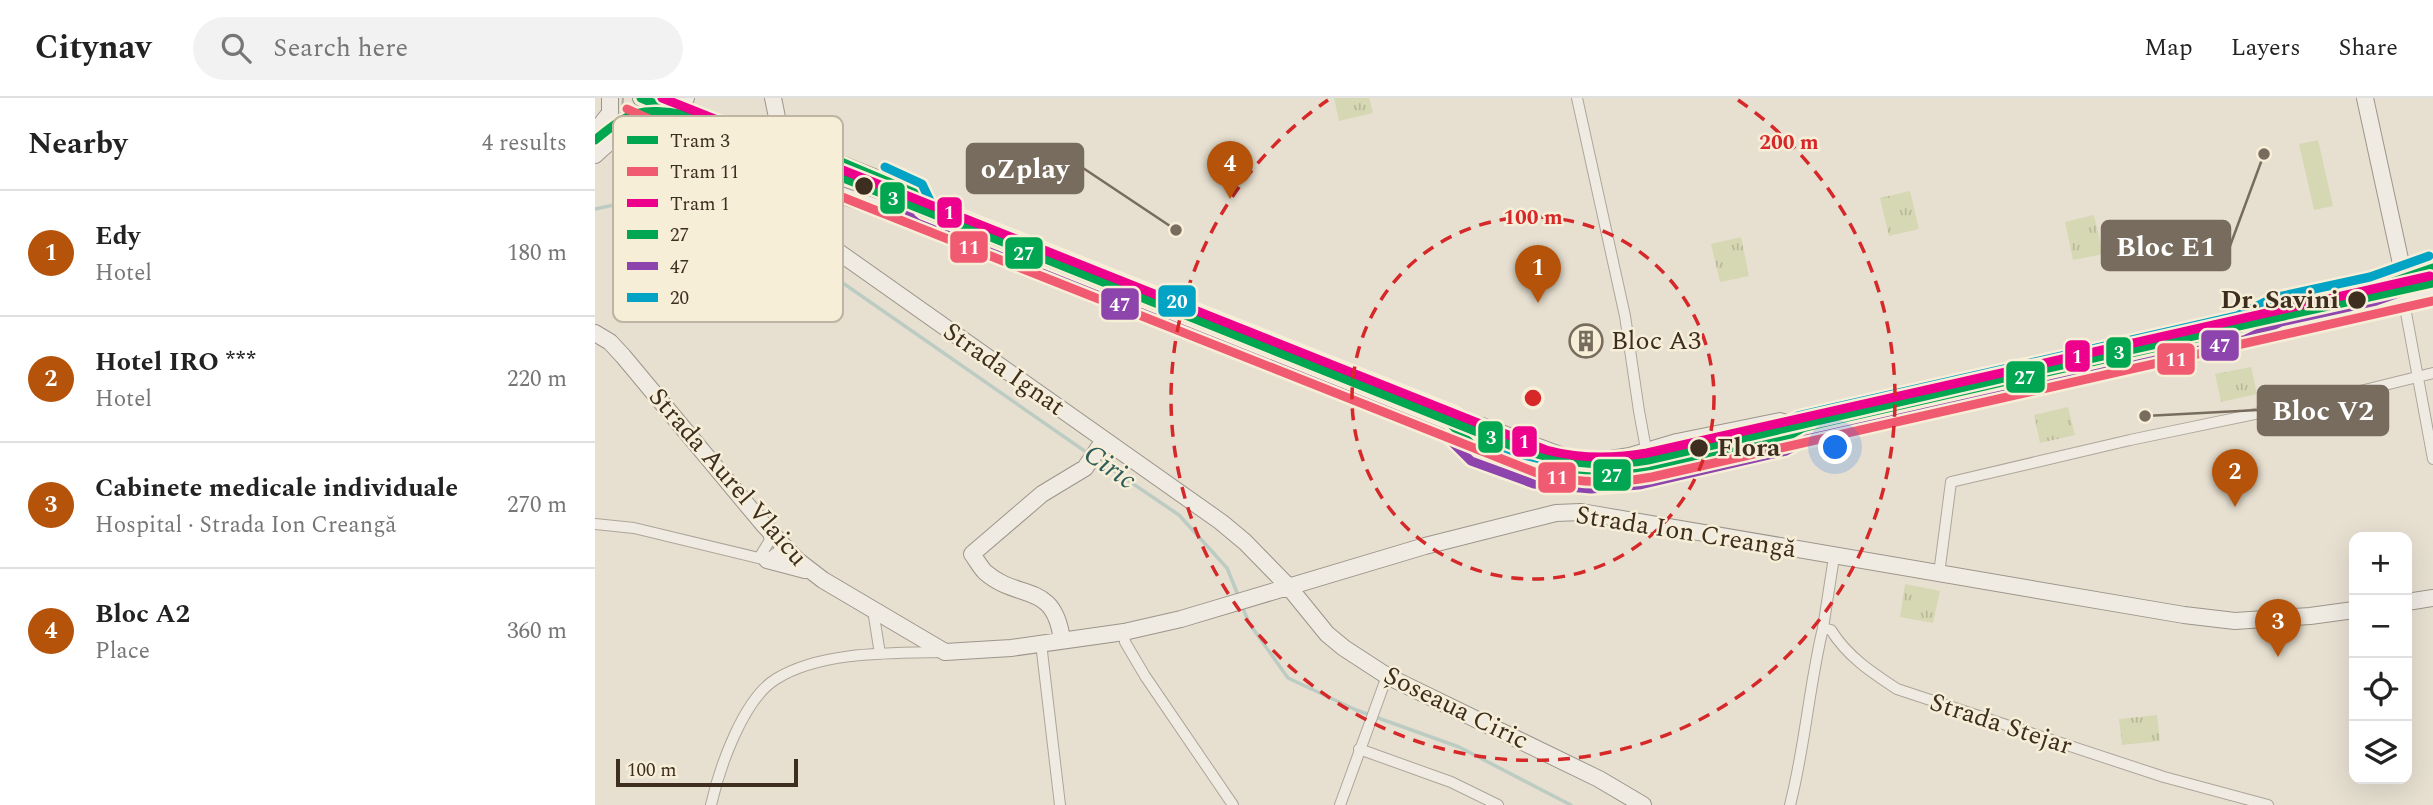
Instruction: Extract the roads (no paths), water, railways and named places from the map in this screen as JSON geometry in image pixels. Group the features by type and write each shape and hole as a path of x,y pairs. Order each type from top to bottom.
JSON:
{"street":[{"path":"600,127 610,113 610,98"},
{"path":"648,102 686,98"},
{"path":"695,98 696,116"},
{"name":"Strada Ignat","path":"773,98 778,116"},
{"path":"1577,98 1625,316 1650,471"},
{"path":"2365,98 2397,246 2404,302 2433,459"},
{"path":"648,102 682,116"},
{"path":"595,155 613,139"},
{"path":"843,164 913,193 922,212"},
{"path":"843,196 905,217 922,212 1450,423 1482,426 1580,460 1605,460 1647,452 1677,442 1780,421 1801,428"},
{"name":"Strada Ignat","path":"843,256 1100,445 1221,522 1245,542 1288,586"},
{"path":"1450,423 1477,450 1538,473 1593,477 1650,471 1783,439 1801,428 2241,328 2277,310 2373,289 2433,268"},
{"path":"2241,328 2282,331 2376,310 2433,293"},
{"name":"Strada Aurel Vlaicu","path":"595,333 610,342 623,356 783,547 810,570 945,652"},
{"path":"1939,574 1951,482 2130,440 2332,398 2433,373"},
{"path":"1062,640 1058,616 1051,606 984,571 972,554 1042,494 1085,468 1100,445"},
{"name":"Strada Ion Creangă","path":"945,652 982,651 1124,632 1181,619 1425,546 1556,513 1581,512 2184,615 2235,621 2349,611"},
{"path":"595,524 634,528 810,570"},
{"path":"763,559 770,540 767,528"},
{"path":"763,559 783,547"},
{"path":"1790,805 1823,628 1833,557"},
{"name":"Șoseaua Ciric","path":"1288,586 1327,634 1384,683 1599,779 1643,805"},
{"path":"2412,601 2433,598"},
{"path":"873,610 880,654"},
{"name":"Strada Stejar","path":"1823,628 1831,630 1838,642 1862,666 1897,689 2164,777 2268,805"},
{"path":"1124,632 1125,642 1145,676 1233,805"},
{"path":"1041,643 1060,805"},
{"path":"711,805 743,719 758,696 773,680 792,670 820,662 880,654 945,652"},
{"path":"1339,805 1384,683"},
{"path":"1361,744 1499,805"}],"waterway":[{"name":"Ciric","path":"595,209 613,205"},
{"name":"Ciric","path":"843,283 1089,454"},
{"name":"Ciric","path":"1098,460 1179,515 1227,568 1238,595"},
{"name":"Ciric","path":"1242,606 1249,623 1288,678 1356,710 1459,747 1571,805"}],"tram line":[{"path":"621,116 623,98"},
{"name":"1","path":"662,98 707,116"},
{"name":"11","path":"627,109 643,116"},
{"name":"3","path":"630,116 658,111 688,116"},
{"name":"3","path":"595,140 613,127"},
{"path":"599,144 613,129"},
{"name":"1","path":"843,170 1546,450 1584,456 1609,457 1647,453 2430,276"},
{"name":"3","path":"843,178 1515,447 1580,463 1613,464 1648,460 2433,283"},
{"name":"11","path":"843,197 1537,473 1580,481 1609,482 1652,477 2433,301"}],"place":[{"name":"Bloc E1","path":"2264,154"},
{"name":"Bloc A2","path":"1230,199"},
{"name":"oZplay","path":"1176,230"},
{"name":"Dr. Savini","path":"2357,300"},
{"name":"Edy","path":"1538,303"},
{"name":"Bloc A3","path":"1586,341"},
{"name":"Bloc V2","path":"2145,416"},
{"name":"Flora","path":"1699,448"},
{"name":"Hotel IRO ***","path":"2235,507"},
{"name":"Cabinete medicale individuale","path":"2278,657"}]}
